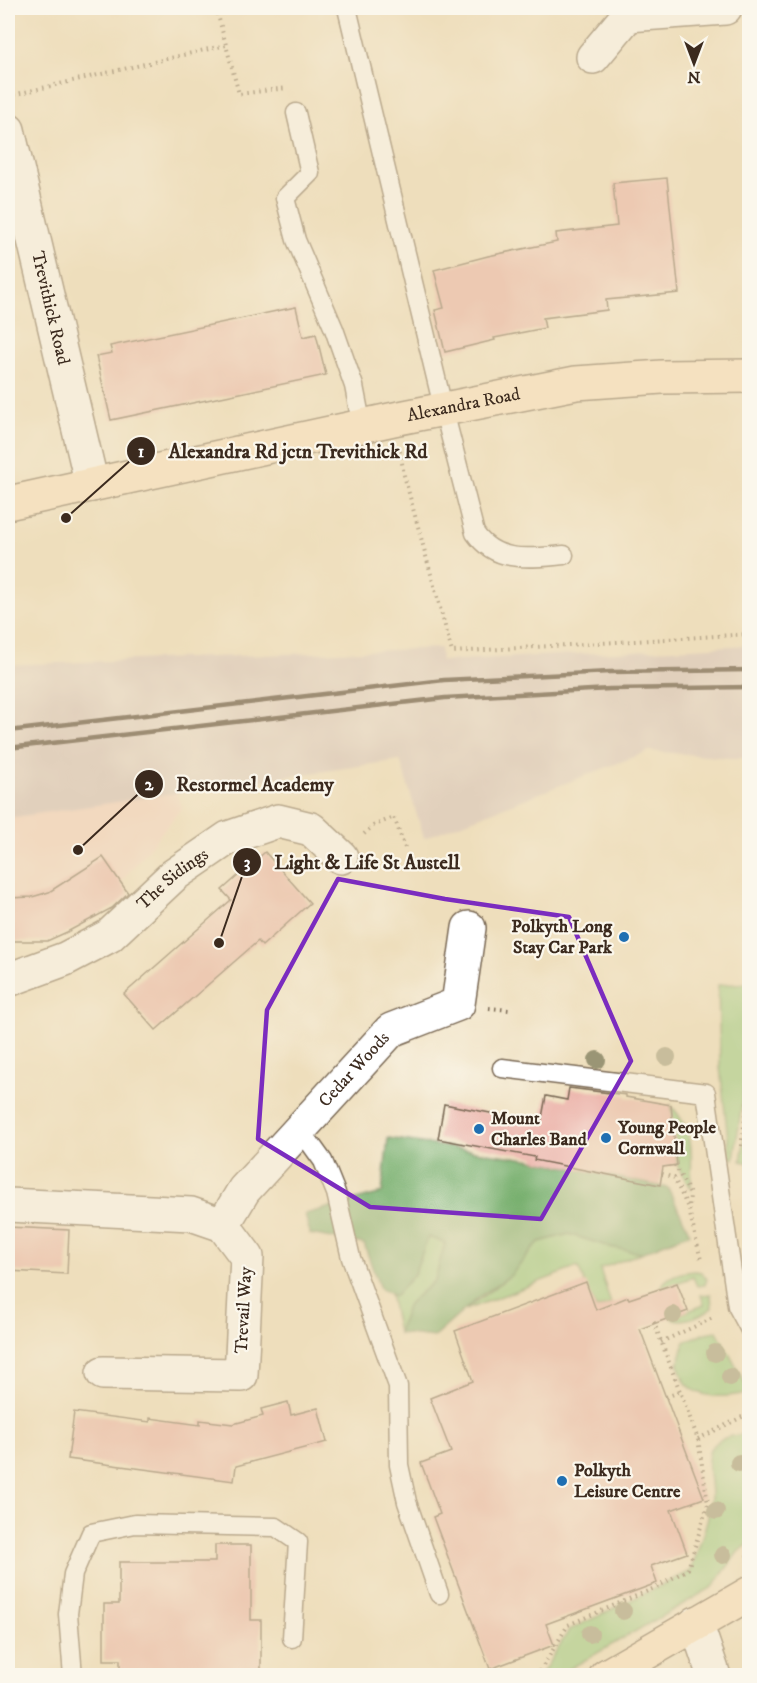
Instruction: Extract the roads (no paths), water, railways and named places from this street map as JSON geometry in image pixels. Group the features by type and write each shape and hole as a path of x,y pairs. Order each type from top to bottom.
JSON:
{"street":[{"path":"593,57 628,15 725,8"},
{"name":"Trevithick Road","path":"8,130 92,485"},
{"name":"Alexandra Road","path":"8,503 394,419 444,411 576,383 662,377 750,376"},
{"name":"The Sidings","path":"8,980 65,959 109,936 174,875 228,838 279,821 311,829 341,857"},
{"name":"Cedar Woods","path":"223,1225 244,1190 391,1030 458,1004 469,928"},
{"path":"8,1205 191,1214 223,1225"},
{"name":"Trevail Way","path":"103,1373 241,1375 248,1257 223,1225"},
{"path":"606,1676 750,1593"},
{"path":"696,1623 714,1676"}],"lane":[{"path":"347,8 475,533 483,544 499,554 524,558 564,555"},
{"path":"296,114 310,173 285,198 296,240 334,329 354,386 362,427"},
{"path":"502,1068 706,1093 737,1306 750,1330"},
{"path":"300,1129 323,1161 336,1193 351,1258 398,1386 399,1465 406,1502 439,1594"},
{"path":"73,1676 68,1614 73,1574 91,1533 135,1524 276,1527 298,1542 292,1638"}],"railway":[{"path":"8,731 444,680 610,672 750,670"},
{"path":"8,748 445,698 610,689 750,687"}],"place":[{"name":"Alexandra Rd jctn Trevithick Rd","path":"66,518"},
{"name":"Restormel Academy","path":"78,850"},
{"name":"Polkyth Long Stay Car Park","path":"624,937"},
{"name":"Light & Life St Austell","path":"219,943"},
{"name":"Mount Charles Band","path":"479,1129"},
{"name":"Young People Cornwall","path":"606,1138"},
{"name":"Polkyth Leisure Centre","path":"562,1481"}]}
